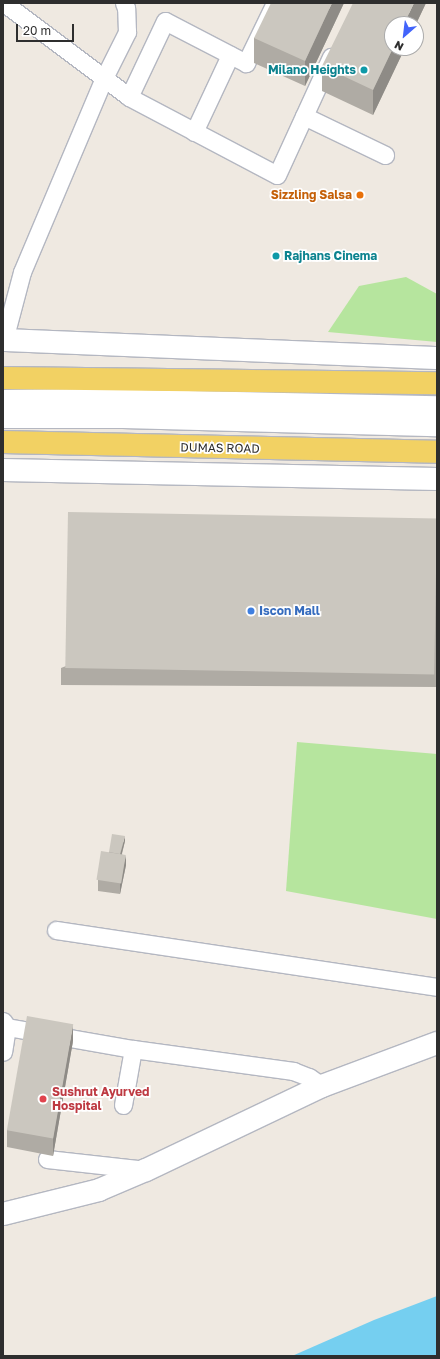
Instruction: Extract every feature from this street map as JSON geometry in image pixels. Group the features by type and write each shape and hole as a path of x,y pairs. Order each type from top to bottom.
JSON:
{"main road":[{"path":"3,378 437,383"},
{"name":"DUMAS ROAD","path":"3,442 437,452"}],"street":[{"path":"4,3 104,80 129,97 277,175 336,46"},
{"path":"124,3 126,8 127,32 104,80 22,272 3,340 437,358"},
{"path":"129,97 165,21 246,63 275,3"},
{"path":"194,132 230,55"},
{"path":"304,116 385,155"},
{"path":"3,401 93,400 437,407"},
{"path":"3,417 124,417 437,425"},
{"path":"3,470 437,479"},
{"path":"56,930 437,986"},
{"path":"3,1052 5,1024 133,1049 293,1071 308,1077 322,1086"},
{"path":"3,1214 99,1190 146,1170 322,1086 437,1043"},
{"path":"123,1105 133,1049"},
{"path":"47,1159 146,1170"}],"green space":[{"path":"406,277 437,294 437,342 328,332 359,286"},
{"path":"297,742 437,754 437,919 286,891"}],"water":[{"path":"437,1296 437,1356 292,1356 374,1320"}],"building":[{"path":"271,3 332,3 305,61 254,38"},
{"path":"353,3 414,3 408,16 384,16 384,56 389,56 373,90 322,66"},
{"name":"Iscon Mall","path":"68,512 437,518 434,674 65,668"},
{"path":"112,834 125,836 120,854 109,852"},
{"path":"101,851 126,855 121,884 96,880"},
{"path":"27,1016 73,1024 53,1138 7,1130"}],"place":[{"name":"Milano Heights","path":"364,70"},
{"name":"Sizzling Salsa","path":"360,195"},
{"name":"Rajhans Cinema","path":"276,256"},
{"name":"Iscon Mall","path":"251,611"},
{"name":"Sushrut Ayurved Hospital","path":"43,1099"}]}
